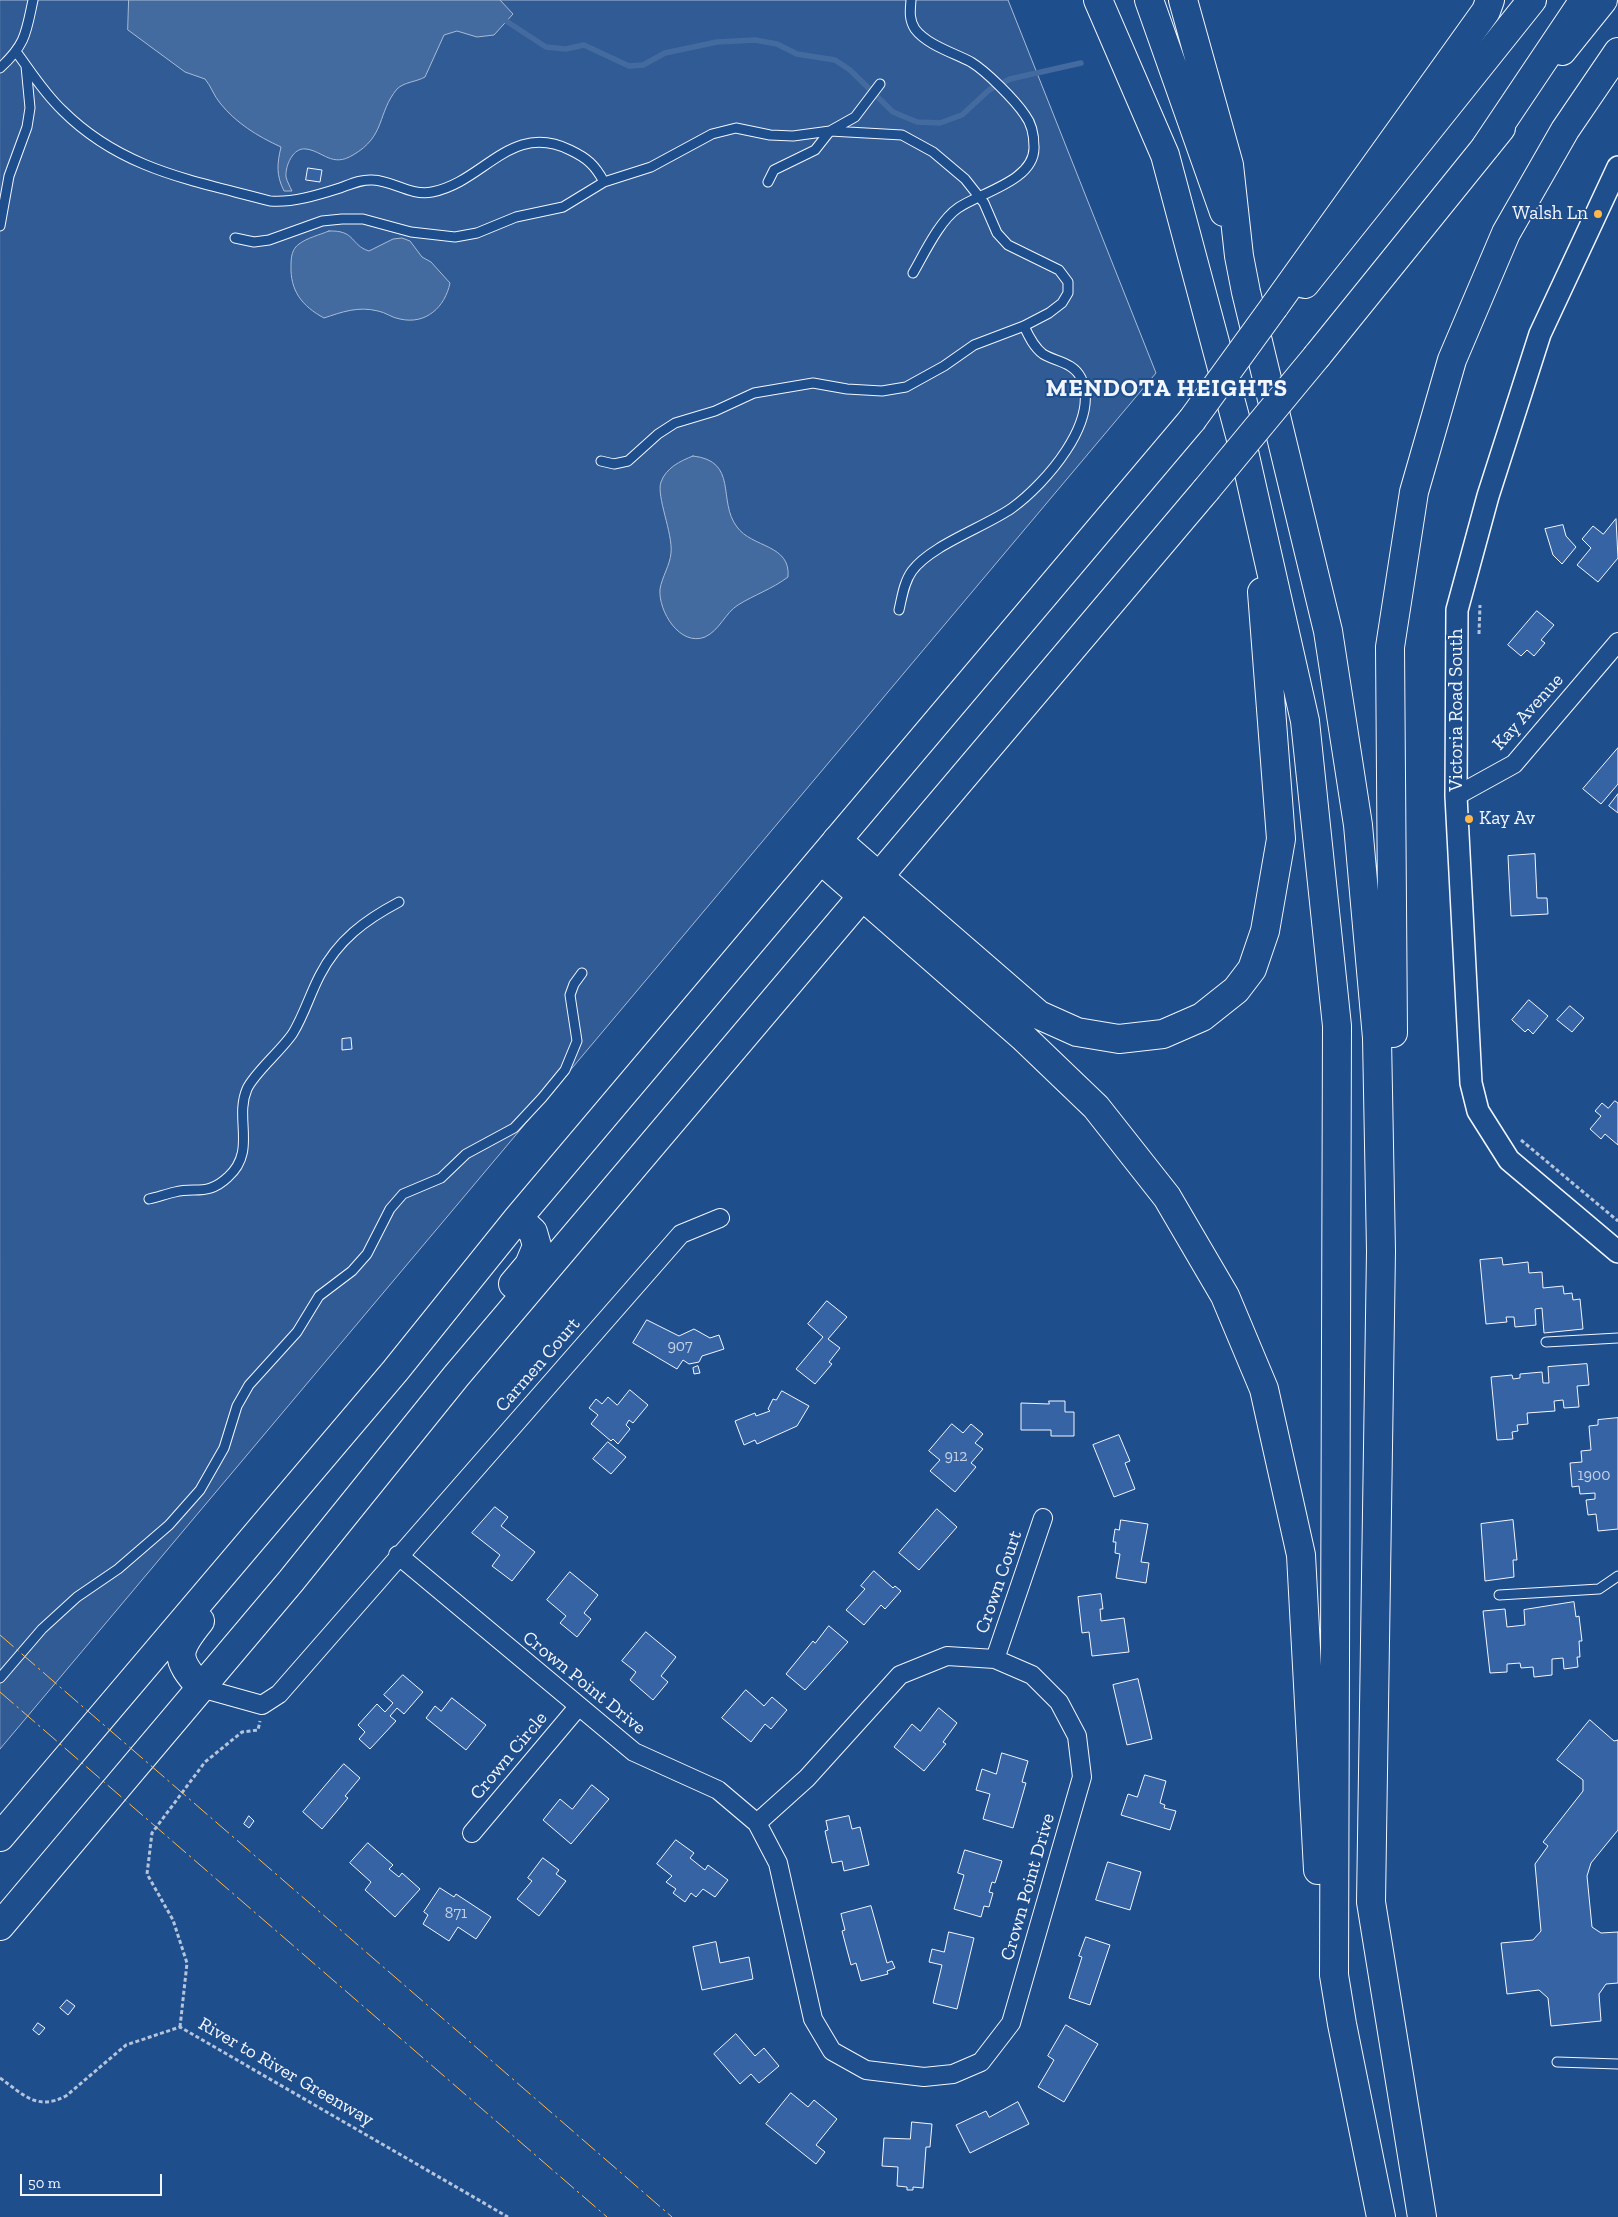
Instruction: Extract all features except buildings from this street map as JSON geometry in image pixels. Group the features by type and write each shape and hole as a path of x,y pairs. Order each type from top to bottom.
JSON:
{"highway":[{"path":"1098,0 1165,155 1243,447 1305,722 1337,1026 1334,1975"},
{"path":"1149,0 1239,256"},
{"path":"1183,0 1230,166 1239,256 1257,343 1276,409 1328,631 1358,824 1377,1038 1381,1251 1371,1902 1422,2217"},
{"path":"1275,313 1486,11 1490,0"},
{"path":"0,1837 395,1371 518,1218 1192,420 1275,313 1532,0"},
{"path":"1486,146 1584,0"},
{"path":"0,1926 291,1581 457,1375 1206,490 1317,356 1603,0"},
{"path":"1381,1251 1394,1090 1390,647 1414,492 1452,360 1506,233 1564,130 1618,52"},
{"path":"829,850 871,885 1040,1015 1077,1032 1119,1039 1162,1034 1202,1017 1236,990 1252,969 1265,931 1281,839 1259,557 1243,447"},
{"path":"871,885 1096,1107 1167,1197 1225,1296 1264,1388 1300,1556 1317,1869 1342,2024 1381,2217"},
{"path":"291,1581 377,1451 432,1381 529,1265 535,1255 536,1240 529,1228 518,1218"},
{"path":"200,1688 184,1667 181,1650 184,1640 334,1458 395,1371"}],"street":[{"name":"Victoria Road South","path":"1618,167 1540,334 1488,496 1458,610 1456,796 1471,1083 1478,1111 1509,1160 1618,1252"},
{"name":"Kay Avenue","path":"1456,796 1514,764 1618,642"},
{"name":"Carmen Court","path":"262,1705 279,1694 398,1555 681,1234 720,1218"},
{"name":"Crown Court","path":"996,1659 1043,1518"},
{"name":"Crown Point Drive","path":"398,1555 634,1752 718,1790 757,1823 778,1863 813,2018 832,2051 866,2070 924,2077 953,2074 981,2062 1011,2023 1082,1776 1077,1736 1059,1702 1032,1675 996,1659 947,1656 900,1675 807,1778 757,1823"},
{"path":"200,1688 262,1705"},
{"name":"Crown Circle","path":"472,1832 578,1707"}],"lane":[{"path":"0,68 16,53 25,38 32,0"},
{"path":"911,0 910,18 916,30 925,38 973,63 989,76 1026,115 1034,135 1034,151 1026,168 1009,182 958,207 949,215 913,273"},
{"path":"16,53 61,110 97,140 136,162 270,201 283,202 339,188 360,180 374,180 416,193 431,192 458,182 524,143 539,141 560,145 587,158 596,166 604,182"},
{"path":"0,226 9,176 27,128 30,108 26,65"},
{"path":"768,182 774,170 815,150 830,131 855,117 880,84"},
{"path":"234,238 254,242 269,240 322,221 342,219 363,219 411,232 455,237 477,233 516,217 563,207 604,182 651,167 712,134 736,128 770,135 793,136 830,131 902,135 933,152 965,179 980,197 997,233 1008,244 1059,270 1068,282 1068,293 1062,303 1049,313 1024,326 974,344 944,366 906,387 882,392 846,389 813,383 754,393 715,411 675,423 658,434 628,461 614,464 600,461"},
{"path":"899,610 906,583 912,570 932,554 1012,508 1039,484 1065,452 1079,429 1086,401 1080,377 1067,364 1044,354 1033,344 1024,326"},
{"path":"149,1199 177,1191 198,1192 212,1188 227,1178 240,1164 244,1148 242,1105 248,1087 292,1033 320,974 338,946 370,918 399,902"},
{"path":"0,1678 42,1629 77,1597 118,1570 154,1538 200,1490 224,1448 237,1406 249,1385 297,1332 319,1296 352,1271 367,1254 390,1209 403,1194 418,1186 441,1178 466,1154 514,1128 542,1098 565,1070 577,1041 570,995 574,984 582,973"},
{"path":"1546,1342 1618,1338"},
{"path":"1498,1595 1599,1589 1618,1576"},
{"path":"1557,2062 1618,2064"}],"path":[{"path":"1478,639 1480,602"},
{"path":"1513,1133 1618,1221"},
{"path":"180,2027 187,1963 172,1920 147,1874 152,1833 205,1762 242,1732 258,1730 262,1705"},
{"name":"River to River Greenway","path":"0,2078 28,2098 41,2104 55,2101 66,2096 126,2045 180,2027 508,2217"}],"shaded area":[{"path":"0,0 1008,0 1156,373 0,1749"},
{"path":"129,0 500,0 513,14 494,35 477,37 457,31 444,35 425,77 397,89 386,107 376,132 364,148 346,159 339,160 328,158 312,150 301,149 297,151 288,163 286,173 286,179 292,191 284,191 278,169 281,147 255,134 233,117 218,100 205,79 185,72 128,30"},
{"path":"329,231 338,231 349,235 359,245 369,251 393,239 402,238 410,241 422,257 431,262 450,283 444,300 433,312 426,317 418,319 400,319 381,312 364,309 357,309 324,318 309,308 299,297 293,283 291,262 293,251 299,244 309,238"},
{"path":"693,456 707,459 716,466 722,474 731,517 737,527 752,539 777,552 787,566 788,577 733,608 710,634 696,639 687,637 672,625 660,598 662,580 671,553 670,535 661,496 661,482 670,469"}],"waterway":[{"path":"506,21 546,47 566,49 584,45 629,66 643,65 665,53 717,42 755,40 777,44 797,54 835,60 850,70 893,112 917,122 940,123 962,115 989,90 1010,79 1081,63"}],"power":[{"path":"0,1635 672,2217"},
{"path":"0,1692 607,2217"}],"place":[{"name":"Walsh Ln","path":"1598,214"},
{"name":"Kay Av","path":"1469,819"}],"district":[{"name":"MENDOTA HEIGHTS","path":"1167,389"}]}
